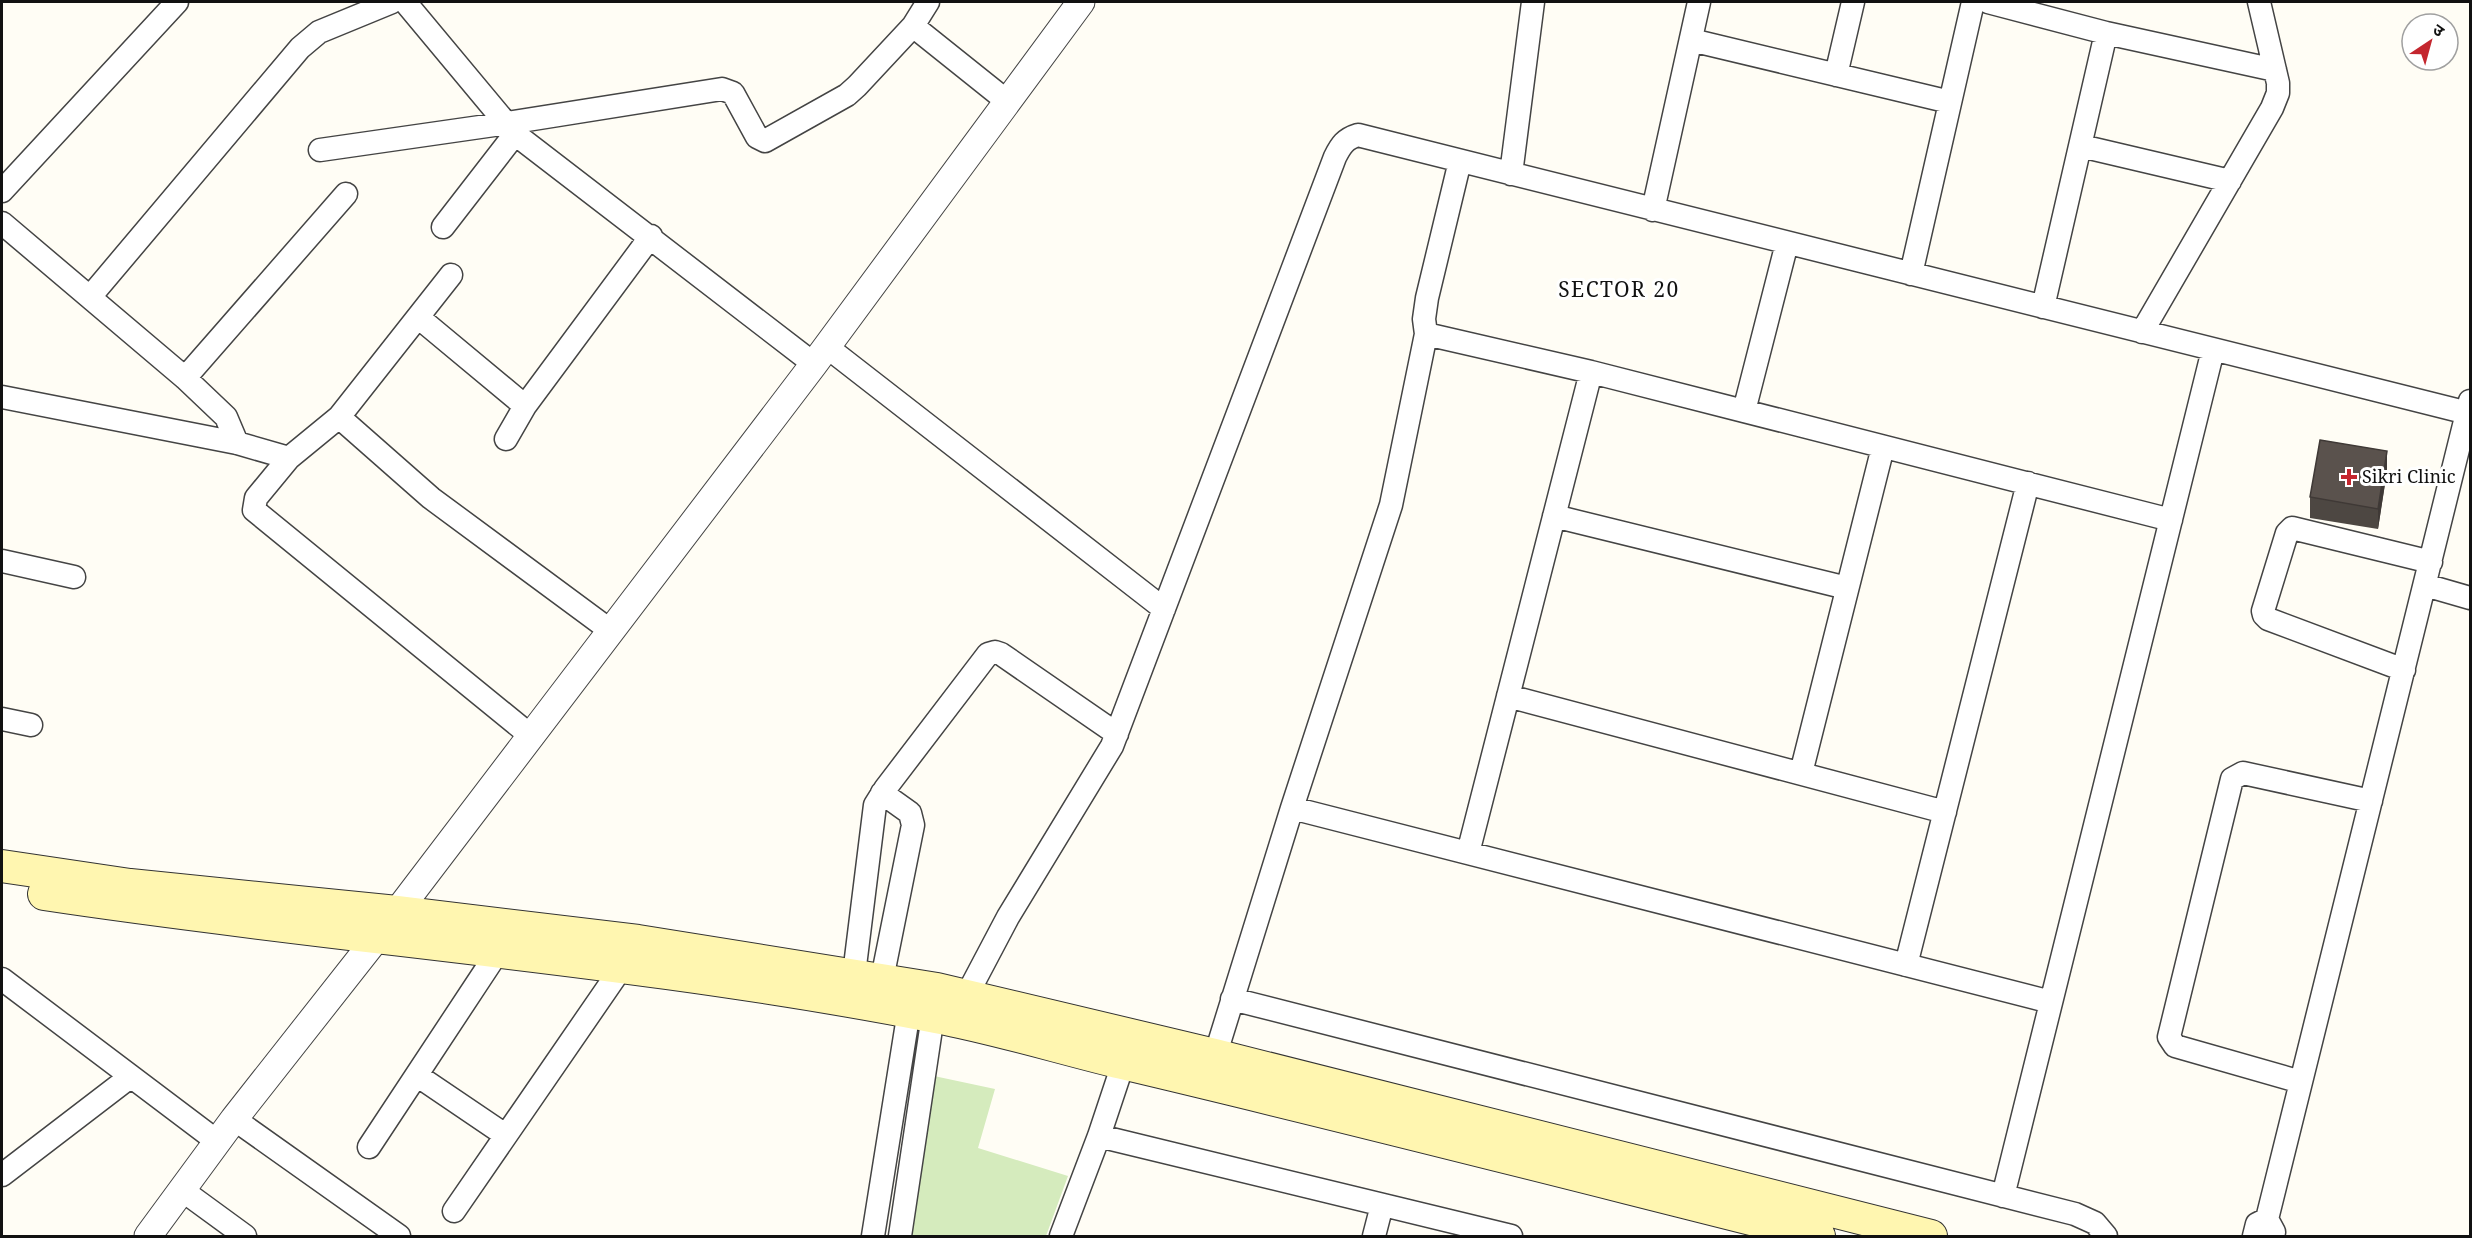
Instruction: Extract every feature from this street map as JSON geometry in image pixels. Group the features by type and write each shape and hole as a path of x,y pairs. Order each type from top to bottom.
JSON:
{"main road":[{"path":"2,866 130,885 397,912 622,967 818,996 936,1003"},
{"path":"2,888 133,908 376,938 639,940 868,977 936,1003 1127,1050 1931,1236"},
{"path":"1211,1068 1819,1236"}],"street":[{"path":"2,191 177,2"},
{"path":"90,297 300,48 319,32 392,2"},
{"path":"405,2 511,129 651,236 821,356 1164,609"},
{"path":"320,150 511,129 726,89 733,93 757,137 765,141 847,95 913,26 928,2"},
{"path":"148,1236 234,1119 397,912 821,356 1081,2"},
{"path":"1511,174 1533,2"},
{"path":"1653,210 1699,2"},
{"path":"1836,75 1852,2"},
{"path":"1911,274 1972,2"},
{"path":"1988,2 2106,33 2275,70"},
{"path":"2142,332 2272,108 2278,93 2278,83 2259,2"},
{"path":"913,26 1008,102"},
{"path":"2043,307 2106,33"},
{"path":"1690,40 1950,102"},
{"path":"443,227 511,129"},
{"path":"873,1236 936,1003 1008,917 1112,746 1335,157 1342,144 1358,135 2213,350 2469,407 2264,1231"},
{"path":"2080,146 2230,181"},
{"path":"1211,1068 1292,808 1391,505 1426,334 1424,319 1426,298 1460,161"},
{"path":"185,378 346,194"},
{"path":"2,223 185,378 226,417 237,443"},
{"path":"506,439 525,406 651,236"},
{"path":"1744,411 1787,243"},
{"path":"451,275 339,417 289,458 256,498 254,504 257,515 531,736"},
{"path":"418,317 525,406"},
{"path":"1426,334 1590,372 2170,520"},
{"path":"2003,1196 2213,350"},
{"path":"1468,853 1590,372"},
{"path":"2,397 237,443 289,458"},
{"path":"339,417 431,498 611,631"},
{"path":"1801,773 1883,447"},
{"path":"1905,965 2028,483"},
{"path":"1554,516 1847,588"},
{"path":"2404,670 2268,619 2263,611 2288,533 2292,528 2431,562"},
{"path":"2,561 74,577"},
{"path":"2425,585 2470,598"},
{"path":"868,977 873,810 882,793 990,652 1001,654 1117,734"},
{"path":"1508,696 1945,812"},
{"path":"2,719 31,725"},
{"path":"2301,1082 2175,1046 2169,1037 2232,779 2242,773 2371,801"},
{"path":"868,977 913,825 910,813 882,793"},
{"path":"1292,808 2051,1002"},
{"path":"369,1147 506,940"},
{"path":"454,1211 622,967"},
{"path":"2,979 218,1142"},
{"path":"1232,999 2075,1214 2094,1223 2106,1236"},
{"path":"900,1236 936,1003"},
{"path":"1061,1236 1099,1136 1127,1050"},
{"path":"418,1076 505,1136"},
{"path":"2,1175 130,1077"},
{"path":"234,1119 399,1236"},
{"path":"1099,1136 1510,1236"},
{"path":"182,1190 245,1236"},
{"path":"1374,1236 1382,1205"}],"green space":[{"path":"934,1076 995,1089 978,1148 1068,1176 1046,1236 906,1236"}],"building":[{"path":"2320,440 2387,451 2378,509 2310,497"}],"place":[{"name":"Sikri Clinic","path":"2349,477"}],"district":[{"name":"SECTOR 20","path":"1619,290"}]}
